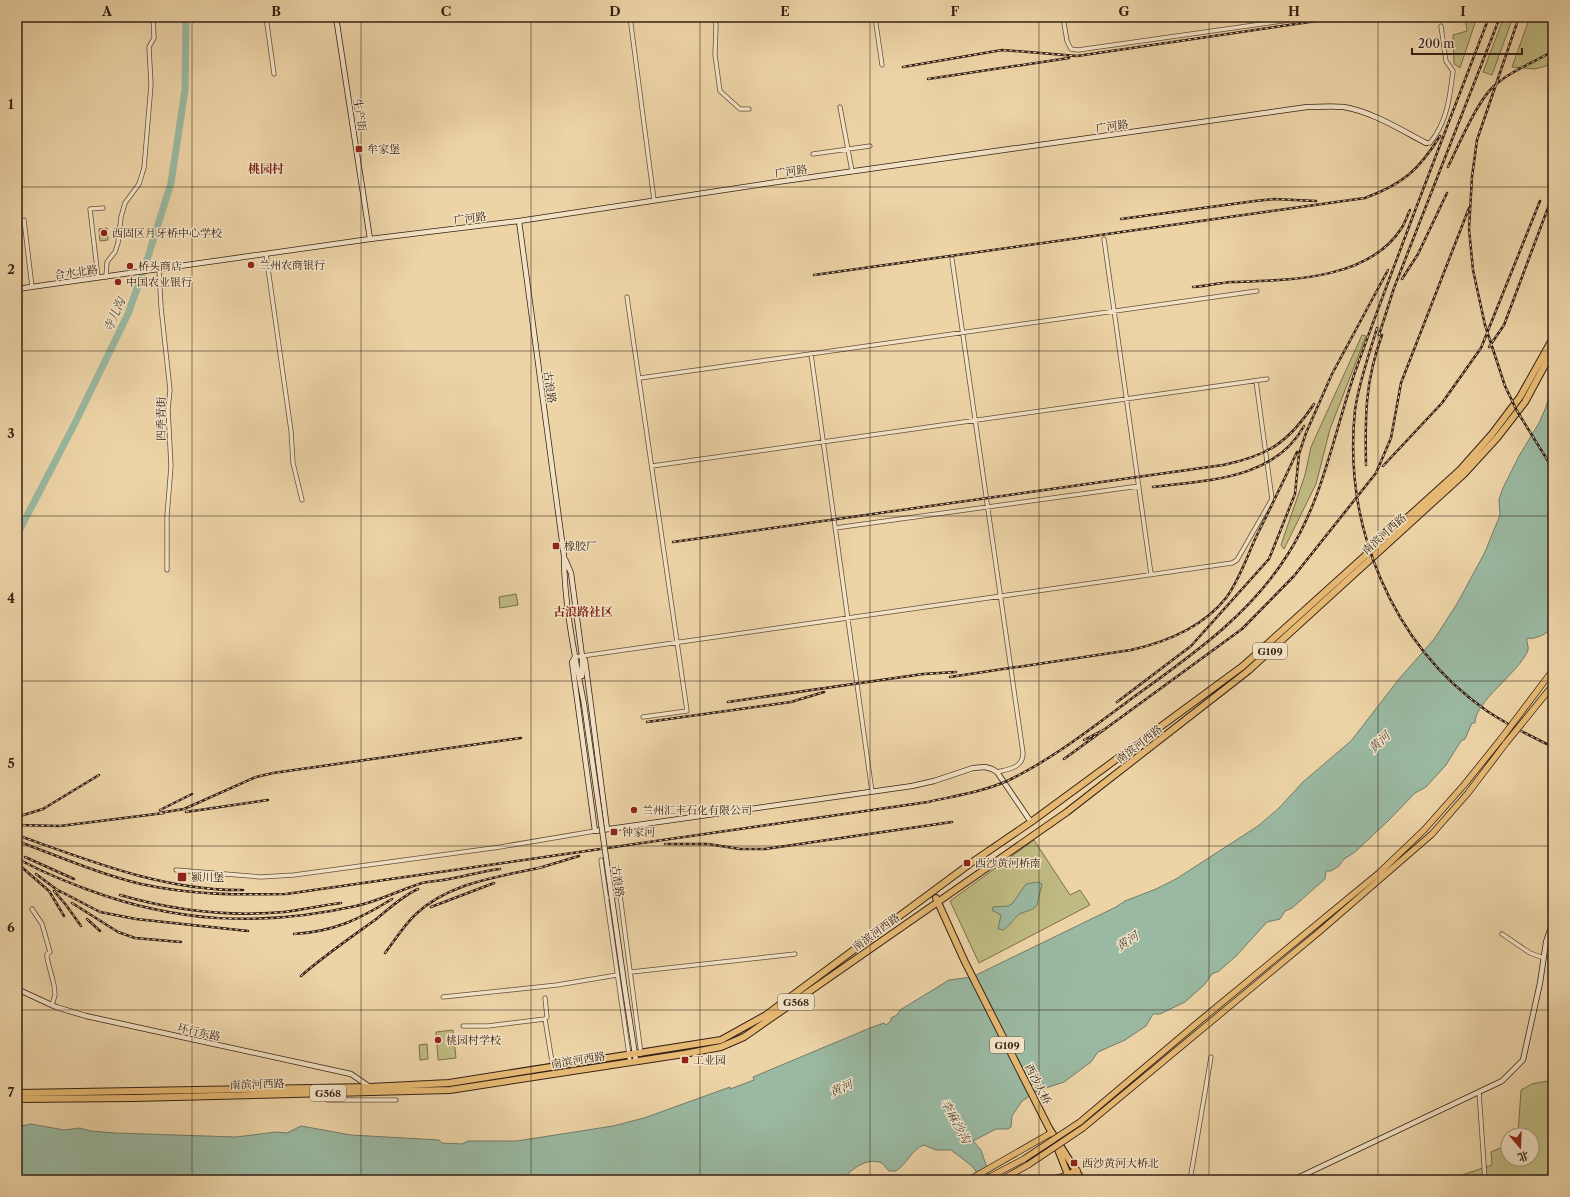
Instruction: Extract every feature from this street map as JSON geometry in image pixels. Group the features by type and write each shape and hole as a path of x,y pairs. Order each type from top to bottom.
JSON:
{"highway":[{"name":"南滨河西路","path":"1031,822 1243,666 1460,470 1492,434 1520,397 1553,338"},
{"name":"南滨河西路","path":"17,1099 134,1098 316,1093 449,1083 552,1068 721,1047 744,1037 765,1024 937,901 1067,812 1248,671 1464,474 1497,438 1525,402 1553,350"},
{"name":"G109","path":"937,901 932,892 1031,822"},
{"name":"南滨河西路","path":"17,1093 372,1089 450,1090 636,1058 721,1040 766,1015 932,892"},
{"name":"西沙大桥","path":"937,901 965,962 1050,1131"},
{"name":"G109","path":"1050,1131 1077,1170 1082,1180"},
{"name":"G109","path":"1050,1131 1067,1177"}],"main road":[{"path":"1001,1180 1028,1166 1083,1128 1144,1078 1206,1024 1319,932 1381,875 1464,785 1553,670"},
{"path":"984,1180 1024,1159 1080,1122 1314,925 1381,875 1432,834 1468,793 1553,685"},
{"path":"969,1180 1001,1163 1050,1131"},
{"path":"1050,1180 1067,1177 1077,1170"}],"street":[{"path":"106,277 106,262 115,252 118,243 121,217 125,203 139,184 144,168 151,85 148,47 154,38 153,17"},
{"path":"266,17 274,74"},
{"name":"生产街","path":"336,17 370,239"},
{"path":"630,17 654,200"},
{"path":"714,17 716,25 715,55 720,91 740,108 748,109"},
{"path":"875,17 882,65"},
{"path":"1063,17 1068,45 1071,49 1078,50 1311,17"},
{"path":"1426,143 1430,143 1438,133 1450,98 1453,72 1446,61 1441,26"},
{"name":"广河路","path":"151,270 370,239 519,221 852,171 1297,108 1326,106 1345,108 1366,113 1426,143"},
{"path":"840,107 847,150 850,152 852,171"},
{"path":"813,154 870,146"},
{"path":"98,278 90,208 103,208"},
{"path":"24,220 32,287"},
{"name":"古浪路","path":"519,221 564,556 564,574 575,657 584,704 636,1058"},
{"path":"1104,239 1151,574"},
{"path":"266,254 291,431 293,463 302,500"},
{"path":"952,259 964,331 1023,753 1023,758 1017,766 997,772"},
{"name":"四季青街","path":"159,269 161,307 170,390 168,409 171,466 167,516 167,570"},
{"name":"合水北路","path":"17,289 151,270"},
{"path":"640,378 964,331 1257,291"},
{"path":"627,297 640,378 687,711 643,717"},
{"path":"811,354 872,792"},
{"path":"652,466 1267,379"},
{"path":"575,657 1232,563 1237,560 1270,503 1272,496 1256,380"},
{"path":"835,528 1139,486"},
{"name":"古浪路","path":"564,556 571,573 582,656 585,660 607,829"},
{"name":"古浪路","path":"582,656 580,662 584,704"},
{"name":"古浪路","path":"575,657 572,662 595,831"},
{"path":"176,870 261,877 294,875 500,847 607,829 924,784 979,767 992,769 997,772 1031,822"},
{"path":"601,860 617,975 636,1058"},
{"path":"606,897 620,895 631,972 636,1058"},
{"path":"32,909 42,924 50,952 47,954 47,958 55,995 52,1005"},
{"path":"1293,1180 1502,1081 1523,1060 1546,942 1553,921"},
{"path":"1502,934 1530,953 1544,958"},
{"path":"1546,942 1553,944"},
{"path":"631,972 795,954"},
{"path":"443,997 557,985 617,975"},
{"name":"环行东路","path":"17,990 52,1005 86,1016 351,1074 372,1089"},
{"path":"545,998 547,1017 545,1019 552,1068"},
{"path":"463,1026 488,1026 545,1019"},
{"path":"1190,1180 1211,1057"},
{"path":"1478,1092 1485,1180"},
{"path":"316,1093 327,1100 396,1100"},
{"path":"1058,1180 1067,1177"}],"shaded area":[{"path":"1465,17 1477,17 1460,68 1454,64 1453,35 1467,31"},
{"path":"1504,17 1513,17 1492,75 1483,72"},
{"path":"1530,17 1553,17 1553,64 1535,69 1512,67"},
{"path":"107,228 108,240 100,241 99,229"},
{"path":"1362,335 1366,336 1330,429 1316,484 1284,549 1281,545 1305,475 1311,447"},
{"path":"516,594 518,605 500,608 499,597"},
{"path":"1034,840 1070,895 1080,890 1090,905 979,963 950,901"},
{"path":"453,1030 456,1058 438,1060 436,1032"},
{"path":"427,1044 428,1059 420,1060 419,1045"},
{"path":"1553,1080 1553,1180 1447,1180 1492,1165 1491,1152 1500,1148 1500,1167 1540,1167 1540,1127 1519,1127 1521,1090 1532,1084"}],"water":[{"path":"1553,381 1553,628 1540,636 1527,638 1528,650 1523,659 1489,696 1477,715 1475,723 1472,723 1465,739 1461,741 1446,765 1426,787 1415,793 1355,852 1344,859 1339,866 1331,871 1326,871 1325,879 1292,908 1285,911 1280,919 1267,922 1236,956 1219,971 1212,974 1204,985 1185,1002 1160,1014 1153,1014 1146,1026 1125,1040 1098,1052 1091,1062 1064,1082 1037,1091 1022,1101 1012,1116 1011,1127 1008,1129 996,1129 973,1141 981,1150 991,1180 982,1180 972,1166 951,1150 936,1150 924,1145 916,1150 896,1171 889,1171 882,1163 870,1162 855,1168 842,1180 17,1180 17,1127 31,1124 64,1130 80,1128 91,1131 115,1133 236,1137 276,1132 287,1133 301,1126 351,1135 439,1140 442,1143 462,1144 468,1141 517,1141 613,1126 644,1118 730,1087 730,1089 754,1080 753,1077 870,1028 884,1023 886,1025 891,1021 891,1018 897,1015 900,1010 949,980 972,977 1116,907 1125,901 1156,889 1176,879 1258,826 1279,808 1303,782 1351,741 1399,679 1435,638 1458,602 1485,552 1500,515 1499,499 1503,488 1519,456 1539,423 1546,407"},
{"path":"1038,882 1042,884 1037,905 1033,909 1019,914 1004,930 998,929 1001,915 992,910 993,907 1008,906 1012,904 1026,884"}],"waterway":[{"name":"寺儿沟","path":"17,535 75,423 128,314 146,263 171,183 185,90 186,17"}],"railway":[{"path":"903,67 1002,50 1077,56 1344,17"},
{"path":"17,841 94,870 125,880 160,888 214,894 286,894 928,802 988,788 1023,773 1083,734 1215,636 1254,598 1272,577 1288,554 1300,533 1319,488 1355,372 1404,238 1489,17"},
{"path":"1379,335 1394,288 1500,17"},
{"path":"1519,17 1477,140 1472,177 1469,229 1473,270 1485,325 1505,386 1517,411 1553,469"},
{"path":"1448,167 1474,113 1493,87 1514,72 1553,51"},
{"path":"928,79 1069,58"},
{"path":"814,275 1365,198 1390,187 1409,174 1425,158 1440,136"},
{"path":"1402,279 1418,254 1447,193"},
{"path":"1121,219 1274,199 1316,201"},
{"path":"1383,466 1442,403 1481,348 1540,201"},
{"path":"1489,347 1504,325 1549,205"},
{"path":"1064,759 1242,629 1294,576 1376,473 1391,438 1401,383 1469,208"},
{"path":"1193,287 1232,282 1301,278 1347,268 1368,259 1386,246 1401,229 1410,210"},
{"path":"1117,702 1191,646 1269,559 1295,494 1299,454 1306,433 1332,374 1388,270"},
{"path":"1377,328 1359,389 1355,410 1353,453 1357,496 1366,538 1380,578 1400,617 1424,652 1453,684 1487,711 1519,730 1553,747"},
{"path":"1366,465 1367,399 1372,368 1382,335"},
{"path":"673,542 1223,465 1253,457 1276,445 1296,428 1314,404"},
{"path":"1153,487 1216,479 1238,474 1257,467 1276,457 1291,444 1304,426"},
{"path":"950,677 1131,650 1158,643 1195,626 1217,609 1231,591 1297,452"},
{"path":"728,702 923,674 956,672"},
{"path":"647,722 791,702 824,692"},
{"path":"1084,740 1105,729"},
{"path":"159,813 184,809 256,777 273,773 521,738"},
{"path":"17,817 43,809 99,775"},
{"path":"160,810 192,794"},
{"path":"186,812 268,800"},
{"path":"17,825 60,826 164,813"},
{"path":"665,844 708,844 740,849 765,849 952,822"},
{"path":"17,835 72,855 128,873 156,880 214,889 243,890"},
{"path":"539,868 579,856"},
{"path":"25,857 74,879"},
{"path":"17,858 59,879 120,900 153,909 186,915 253,919 321,913 356,906 422,883 446,880 500,869"},
{"path":"17,863 49,891 64,916"},
{"path":"385,953 412,918 429,903 476,882 543,867"},
{"path":"36,874 60,892"},
{"path":"431,907 494,883"},
{"path":"56,889 100,912 136,919 248,931"},
{"path":"301,976 401,899 418,889"},
{"path":"54,891 81,926"},
{"path":"120,895 160,905 201,911 242,914 284,912 341,903"},
{"path":"294,934 308,933 346,923 369,913 392,899"},
{"path":"72,903 118,932 135,938 181,942"},
{"path":"87,919 100,931"}],"place":[{"name":"牟家堡","path":"359,149"},
{"name":"西固区月牙桥中心学校","path":"104,233"},
{"name":"兰州农商银行","path":"251,265"},
{"name":"桥头商店","path":"130,266"},
{"name":"中国农业银行","path":"118,282"},
{"name":"橡胶厂","path":"556,546"},
{"name":"兰州汇丰石化有限公司","path":"634,810"},
{"name":"钟家河","path":"614,832"},
{"name":"西沙黄河桥南","path":"967,863"},
{"name":"颍川堡","path":"182,877"},
{"name":"桃园村学校","path":"438,1040"},
{"name":"工业园","path":"685,1060"},
{"name":"西沙黄河大桥北","path":"1074,1163"}],"district":[{"name":"桃园村","path":"266,168"},
{"name":"古浪路社区","path":"583,611"}],"water label":[{"name":"黄河","path":"1379,742"},
{"name":"黄河","path":"1127,941"},
{"name":"黄河","path":"841,1088"},
{"name":"李麻沙沟","path":"956,1121"}]}
